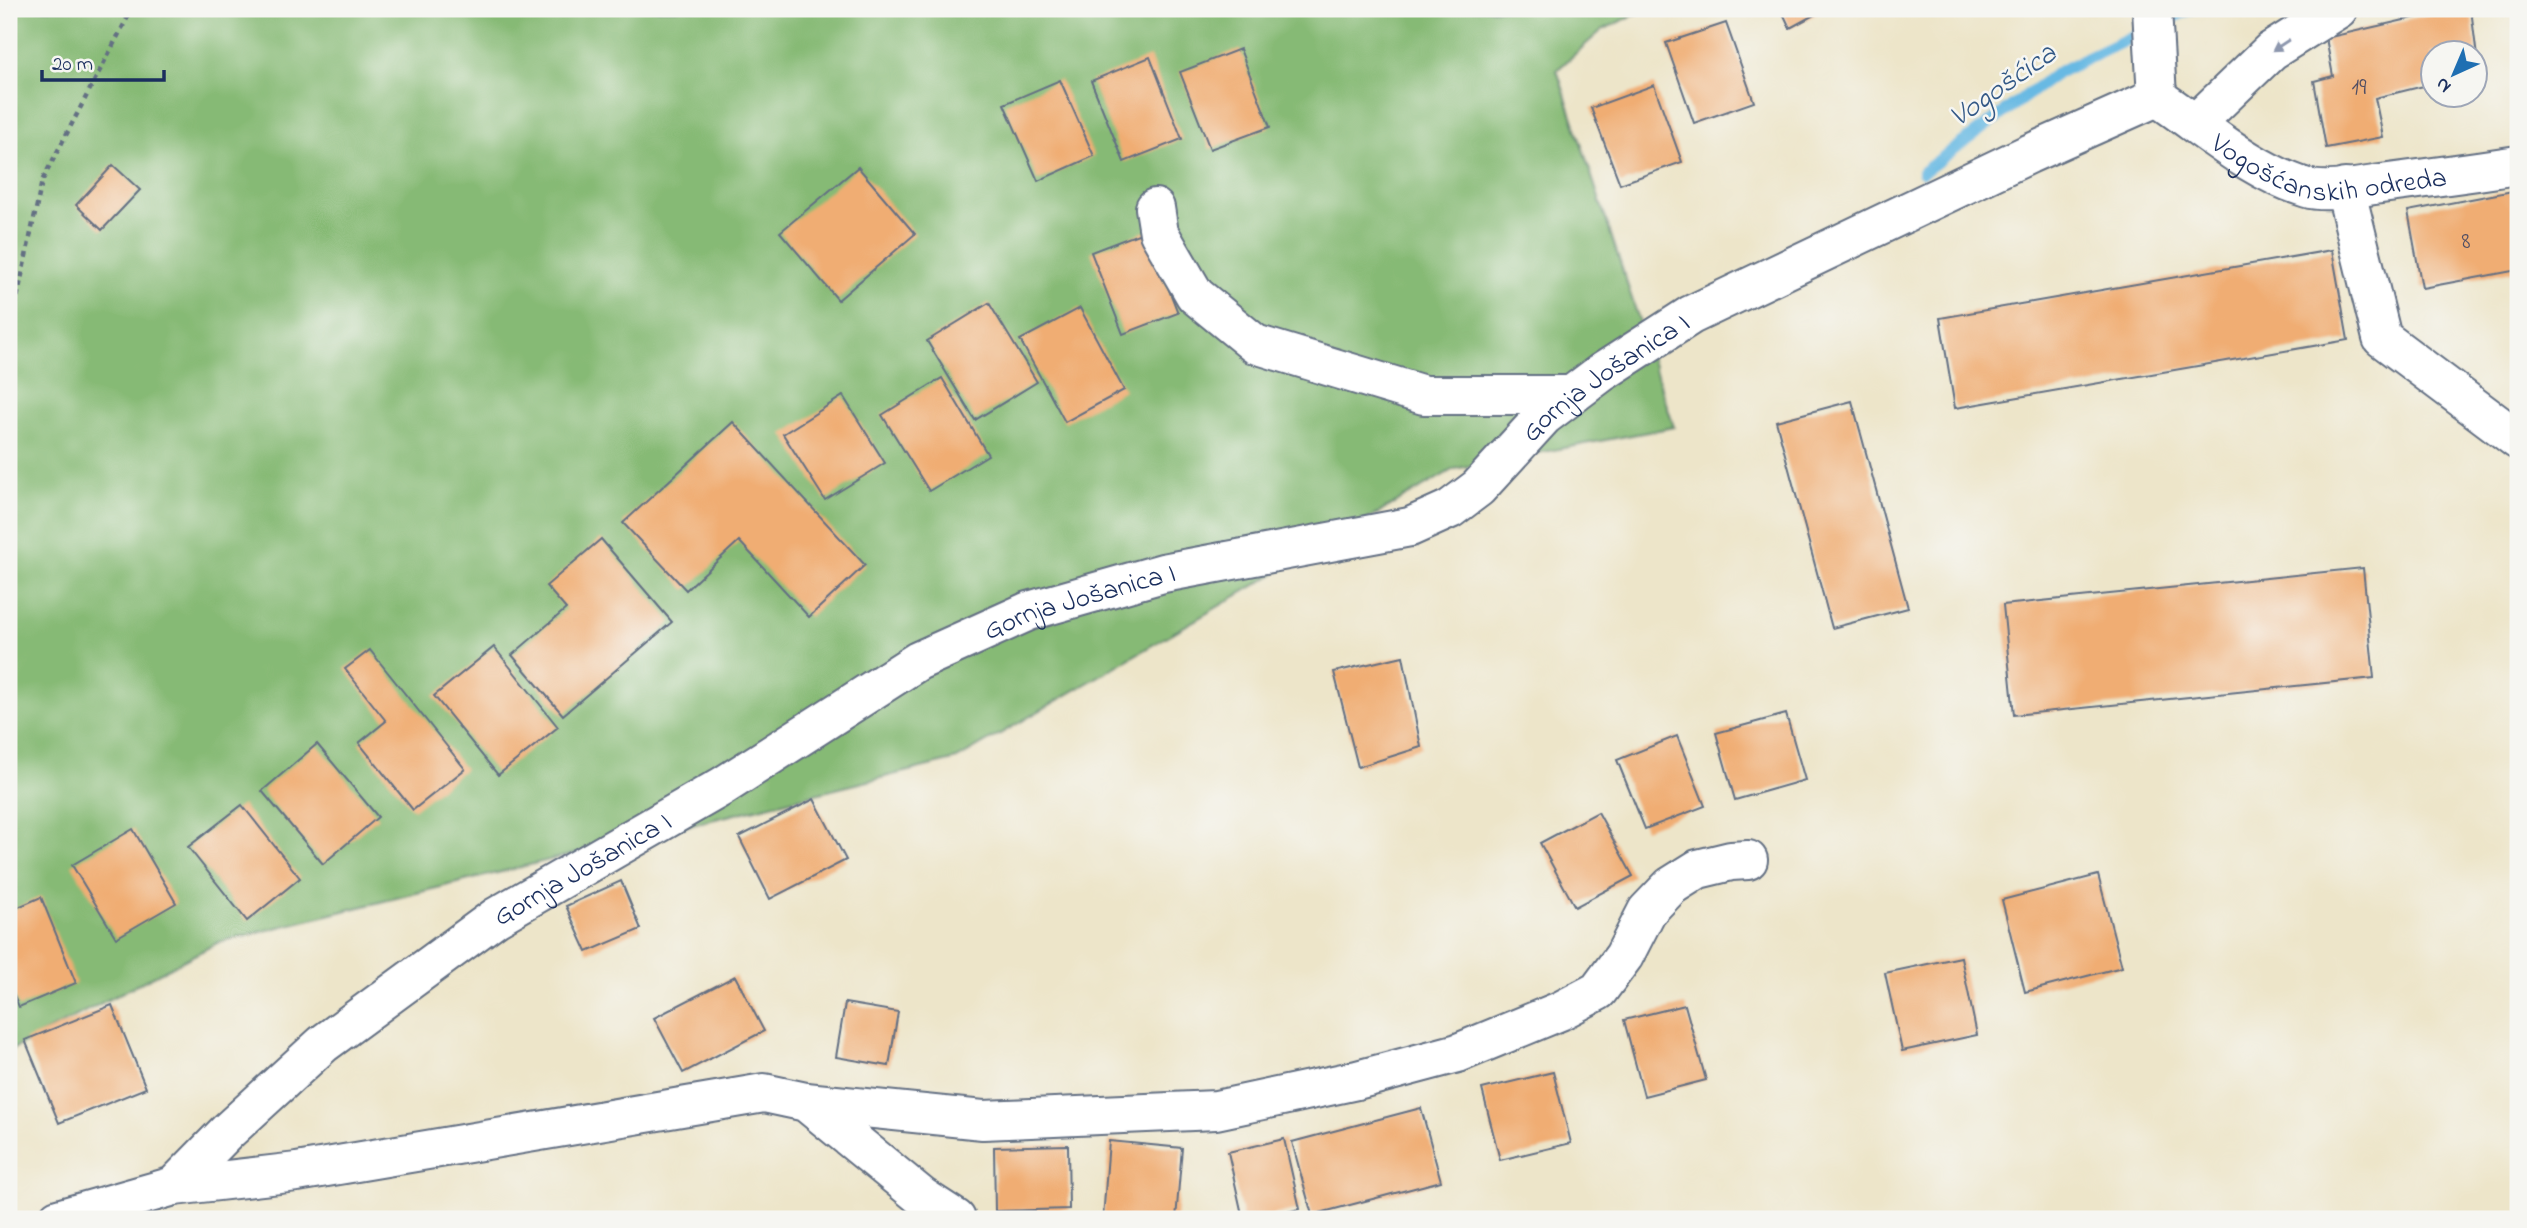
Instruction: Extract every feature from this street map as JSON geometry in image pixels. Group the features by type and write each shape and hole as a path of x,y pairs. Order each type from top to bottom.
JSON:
{"street":[{"path":"2152,9 2156,83"},
{"path":"2196,123 2271,51 2338,9"},
{"name":"Vogošćanskih odreda","path":"2156,83 2219,143 2278,176 2309,189 2345,188 2518,165"},
{"name":"Gornja Jošanica I","path":"174,1186 228,1130 323,1044 496,917 723,786 918,661 1029,611 1163,573 1410,527 1450,509 1478,488 1544,416 1601,373 1691,315 2029,154 2156,83"},
{"path":"2345,188 2382,338 2518,440"},
{"path":"1155,208 1159,233 1195,295 1255,344 1424,395 1572,395"},
{"path":"58,1219 174,1186 297,1172 764,1093 806,1102 983,1120 1216,1110 1357,1080 1458,1054 1560,1011 1598,991 1623,956 1647,911 1671,886 1698,869 1748,860"},
{"path":"806,1102 922,1197 956,1219"}],"path":[{"path":"9,336 42,181 132,9"}],"green space":[{"path":"9,9 1646,9 1602,30 1557,70 1674,427 1454,469 957,759 219,942 9,1051"}],"building":[{"path":"1781,9 1825,9 1790,28"},
{"path":"2452,9 2471,9 2475,38 2418,38 2418,87 2375,98 2383,137 2326,148 2314,81 2333,76 2326,38"},
{"path":"1726,23 1754,102 1694,123 1666,43"},
{"path":"1240,49 1270,127 1210,149 1180,72"},
{"path":"1150,57 1182,139 1124,162 1091,81"},
{"path":"1060,80 1094,156 1038,181 1004,104"},
{"path":"1654,85 1682,162 1620,184 1591,108"},
{"path":"113,165 140,190 102,230 76,205"},
{"path":"858,167 915,234 838,300 780,232"},
{"path":"2518,190 2518,270 2422,288 2408,211"},
{"path":"1146,231 1178,313 1123,334 1091,252"},
{"path":"2332,250 2348,340 1955,408 1940,318"},
{"path":"989,303 1037,382 975,420 927,341"},
{"path":"1080,308 1124,390 1065,422 1020,340"},
{"path":"942,378 988,455 929,491 882,415"},
{"path":"843,396 885,463 825,500 783,434"},
{"path":"1852,401 1908,608 1832,628 1776,421"},
{"path":"733,422 865,565 809,617 739,541 686,590 623,523"},
{"path":"601,539 672,622 563,715 512,655 566,609 546,586"},
{"path":"2363,568 2374,678 2014,715 2003,605"},
{"path":"494,647 558,727 498,775 434,696"},
{"path":"370,650 465,769 413,810 359,743 386,721 345,669"},
{"path":"1403,656 1421,747 1358,767 1334,672"},
{"path":"1786,714 1805,780 1735,800 1716,733"},
{"path":"1677,736 1705,806 1645,829 1617,760"},
{"path":"317,744 378,817 323,864 262,791"},
{"path":"814,799 846,860 770,899 739,837"},
{"path":"242,805 300,878 247,921 188,847"},
{"path":"1598,812 1633,876 1575,907 1540,843"},
{"path":"133,829 176,903 116,938 72,865"},
{"path":"2098,875 2122,967 2025,992 2002,900"},
{"path":"621,881 641,929 587,952 566,906"},
{"path":"41,897 76,983 19,1007 9,984 9,911"},
{"path":"1961,957 1977,1035 1902,1051 1885,973"},
{"path":"735,976 764,1031 683,1073 654,1018"},
{"path":"845,1003 898,1012 889,1066 836,1057"},
{"path":"112,1005 146,1088 59,1123 25,1040"},
{"path":"1685,1005 1706,1080 1644,1096 1624,1020"},
{"path":"1553,1072 1571,1143 1500,1160 1482,1089"},
{"path":"1421,1108 1441,1181 1312,1215 1292,1142"},
{"path":"1284,1139 1300,1209 1256,1219 1243,1219 1228,1152"},
{"path":"1109,1141 1182,1148 1176,1219 1103,1219"},
{"path":"1068,1145 1069,1209 995,1211 994,1147"}],"waterway":[{"name":"Vogošćica","path":"1923,172 2057,73 2190,9"}]}
